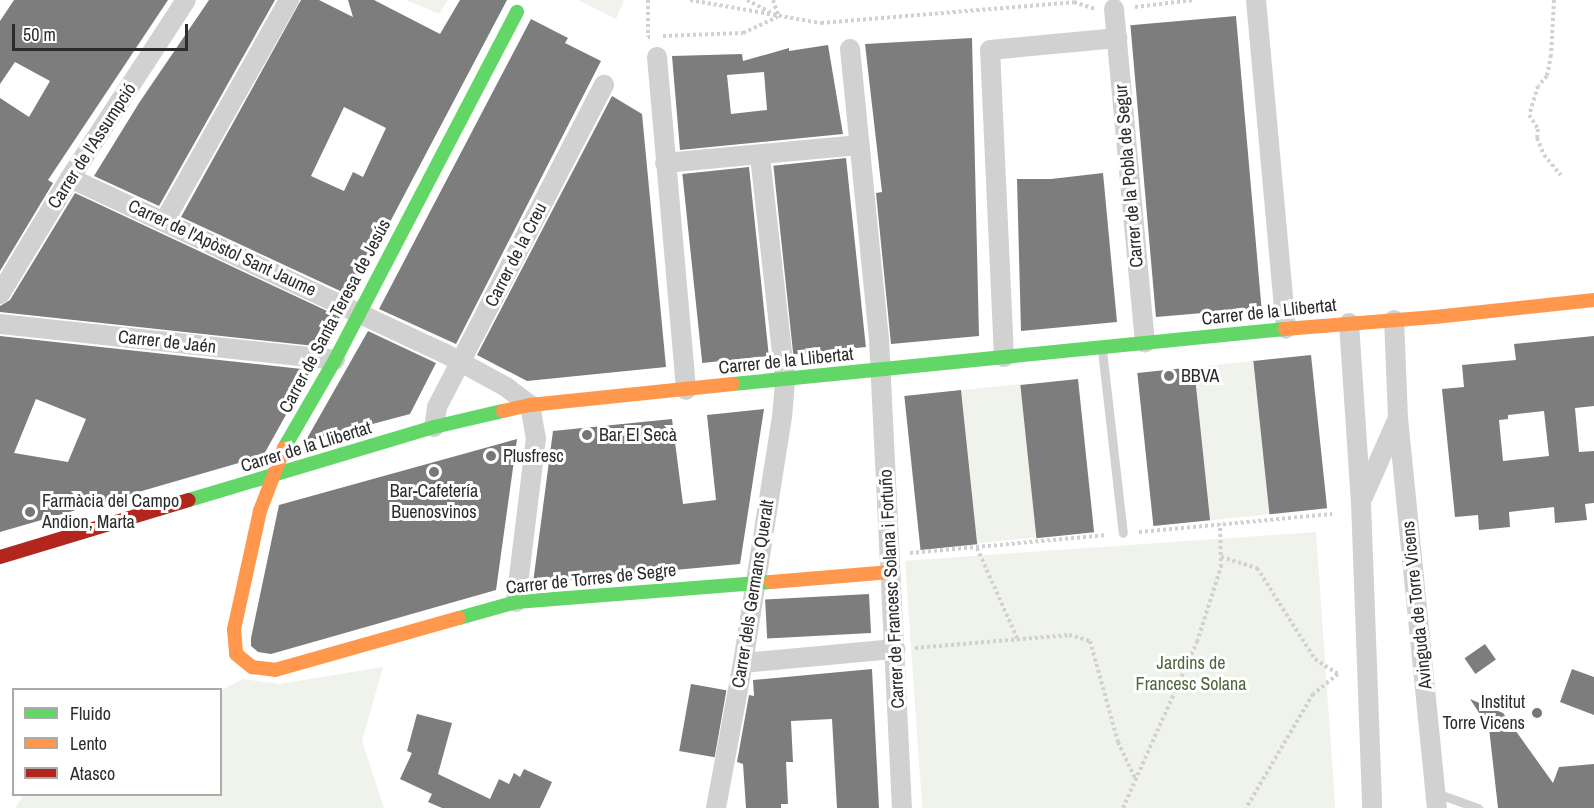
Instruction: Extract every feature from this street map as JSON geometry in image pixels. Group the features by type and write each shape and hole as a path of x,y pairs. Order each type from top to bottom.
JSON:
{"street":[{"name":"Carrer de l'Assumpció","path":"0,294 70,178 186,0"},
{"path":"165,220 289,0"},
{"path":"1256,0 1286,329"},
{"name":"Carrer de la Pobla de Segur","path":"1114,9 1145,343"},
{"name":"Carrer de Santa Teresa de Jesús","path":"236,654 234,629 260,511 284,448 334,360 517,12"},
{"path":"1005,357 990,50 1117,38"},
{"name":"Carrer de Francesc Solana i Fortuño","path":"850,49 881,369 903,808"},
{"path":"657,57 686,390"},
{"name":"Carrer de la Creu","path":"434,427 436,407 604,84"},
{"path":"665,163 859,145"},
{"name":"Carrer dels Germans Queralt","path":"716,808 743,663 754,581 782,417 785,379 760,154"},
{"name":"Carrer de l'Apòstol Sant Jaume","path":"70,178 165,220 359,312 460,362 531,405"},
{"name":"Carrer de la Llibertat","path":"0,557 434,427 531,405 1594,300"},
{"name":"Avinguda de Torre Vicens","path":"1394,320 1398,417 1437,801"},
{"name":"Avinguda de Torre Vicens","path":"1349,323 1361,502 1371,808"},
{"name":"Carrer de Jaén","path":"0,324 334,360"},
{"path":"516,602 536,438 531,405"},
{"name":"Avinguda de Torre Vicens","path":"1361,502 1398,417"},
{"name":"Carrer de Torres de Segre","path":"236,654 252,668 275,670 516,602 754,581 891,572"},
{"path":"743,663 895,649"}],"lane":[{"path":"1102,347 1123,533"},
{"name":"Avinguda de Torre Vicens","path":"1437,801 1478,808"}],"path":[{"path":"648,0 648,37 743,33 779,17"},
{"path":"690,0 821,23 1034,3 1074,2 1100,11 1194,0"},
{"path":"747,0 779,17"},
{"path":"773,0 779,17"},
{"path":"1554,0 1551,55 1547,76 1539,86 1529,114 1538,129 1537,138 1544,155 1561,175"},
{"path":"910,553 1332,514"},
{"path":"1123,808 1197,642 1221,567 1221,524"},
{"path":"977,548 1018,640"},
{"path":"1221,557 1257,568 1314,659 1338,674 1313,694 1246,808"},
{"path":"895,649 1069,635 1090,641 1118,742 1136,780"}],"green space":[{"path":"406,0 448,0 439,14"},
{"path":"578,0 624,0 616,19"},
{"path":"1253,361 1269,514 1210,520 1194,367"},
{"path":"1020,384 1036,537 977,543 961,390"},
{"name":"Jardins de Francesc Solana","path":"1316,532 1335,808 922,808 905,561"},
{"path":"383,667 362,741 384,808 15,808 22,796 222,796 222,690 243,679 279,684"}],"building":[{"path":"14,0 168,0 48,180 53,183 0,271 0,98 29,117 50,81 15,62 0,84 0,21"},
{"path":"209,0 275,0 159,206 94,176 139,103"},
{"path":"301,0 319,0 353,17 348,0 374,0 440,34 460,0 507,0 351,296 181,217","holes":["344,107 386,128 363,177 353,172 344,191 311,176"]},
{"path":"1236,16 1262,308 1156,317 1130,25"},
{"path":"531,19 568,38 565,43 601,61 456,344 379,309"},
{"path":"972,38 979,336 891,344 876,193 882,192 865,44"},
{"path":"828,45 843,134 680,150 672,56 742,54 743,61 789,48 789,51","holes":["764,72 767,110 731,114 727,75"]},
{"path":"612,96 642,114 666,367 527,381 477,355"},
{"path":"846,158 866,347 793,355 773,166"},
{"path":"749,167 769,356 702,363 682,174"},
{"path":"1103,173 1117,322 1021,331 1017,179 1051,179"},
{"path":"75,193 340,317 324,347 0,312 0,306 10,300"},
{"path":"368,331 436,363 410,414 305,442"},
{"path":"0,336 311,370 263,456 0,532","holes":["36,399 86,419 68,462 14,453"]},
{"path":"1594,336 1594,406 1575,408 1579,452 1594,451 1594,503 1585,504 1587,520 1555,523 1554,507 1509,512 1510,527 1479,530 1478,515 1455,517 1442,389 1464,387 1462,365 1516,360 1514,344","holes":["1544,411 1549,456 1503,461 1499,420 1508,419 1508,415"]},
{"path":"1311,355 1327,508 1269,514 1253,361"},
{"path":"1194,367 1210,520 1153,526 1137,373"},
{"path":"1078,379 1094,532 1036,538 1020,385"},
{"path":"961,390 977,544 921,550 904,396"},
{"path":"764,409 740,564 533,583 553,431 672,419 683,504 716,500 707,415"},
{"path":"517,439 496,590 271,654 258,652 251,646 279,505"},
{"path":"869,594 871,633 767,638 765,599"},
{"path":"1485,644 1496,660 1475,674 1465,658"},
{"path":"872,669 879,808 837,808 832,719 791,721 793,762 786,762 788,804 781,804 781,808 746,808 743,764 737,762 749,695 754,696 753,680"},
{"path":"1572,669 1594,677 1594,715 1560,702"},
{"path":"691,684 726,690 715,757 679,751"},
{"path":"1470,699 1503,713 1553,783 1559,767 1594,764 1594,808 1498,808 1489,728"},
{"path":"417,714 452,723 438,774 490,799 499,779 509,784 514,773 520,777 524,769 552,782 540,808 442,808 428,802 432,794 400,779 412,753 407,751"}],"traffic: fast":[{"path":"284,448 335,360 517,12"},
{"path":"733,384 1285,329"},
{"path":"189,500 434,427 503,411"},
{"path":"459,618 516,602 771,582"}],"traffic: slow":[{"path":"1285,329 1435,317 1594,300"},
{"path":"503,411 530,405 733,384"},
{"path":"284,448 260,511 234,629 236,654 252,667 275,670 459,618"},
{"path":"771,582 891,572"}],"traffic: jam":[{"path":"0,557 189,500"}],"place":[{"name":"BBVA","path":"1169,376"},
{"name":"Bar El Secà","path":"587,435"},
{"name":"Plusfresc","path":"491,456"},
{"name":"Bar-Cafetería Buenosvinos","path":"434,472"},
{"name":"Farmàcia del Campo Andion, Marta","path":"30,512"},
{"name":"Institut Torre Vicens","path":"1537,713"}]}
